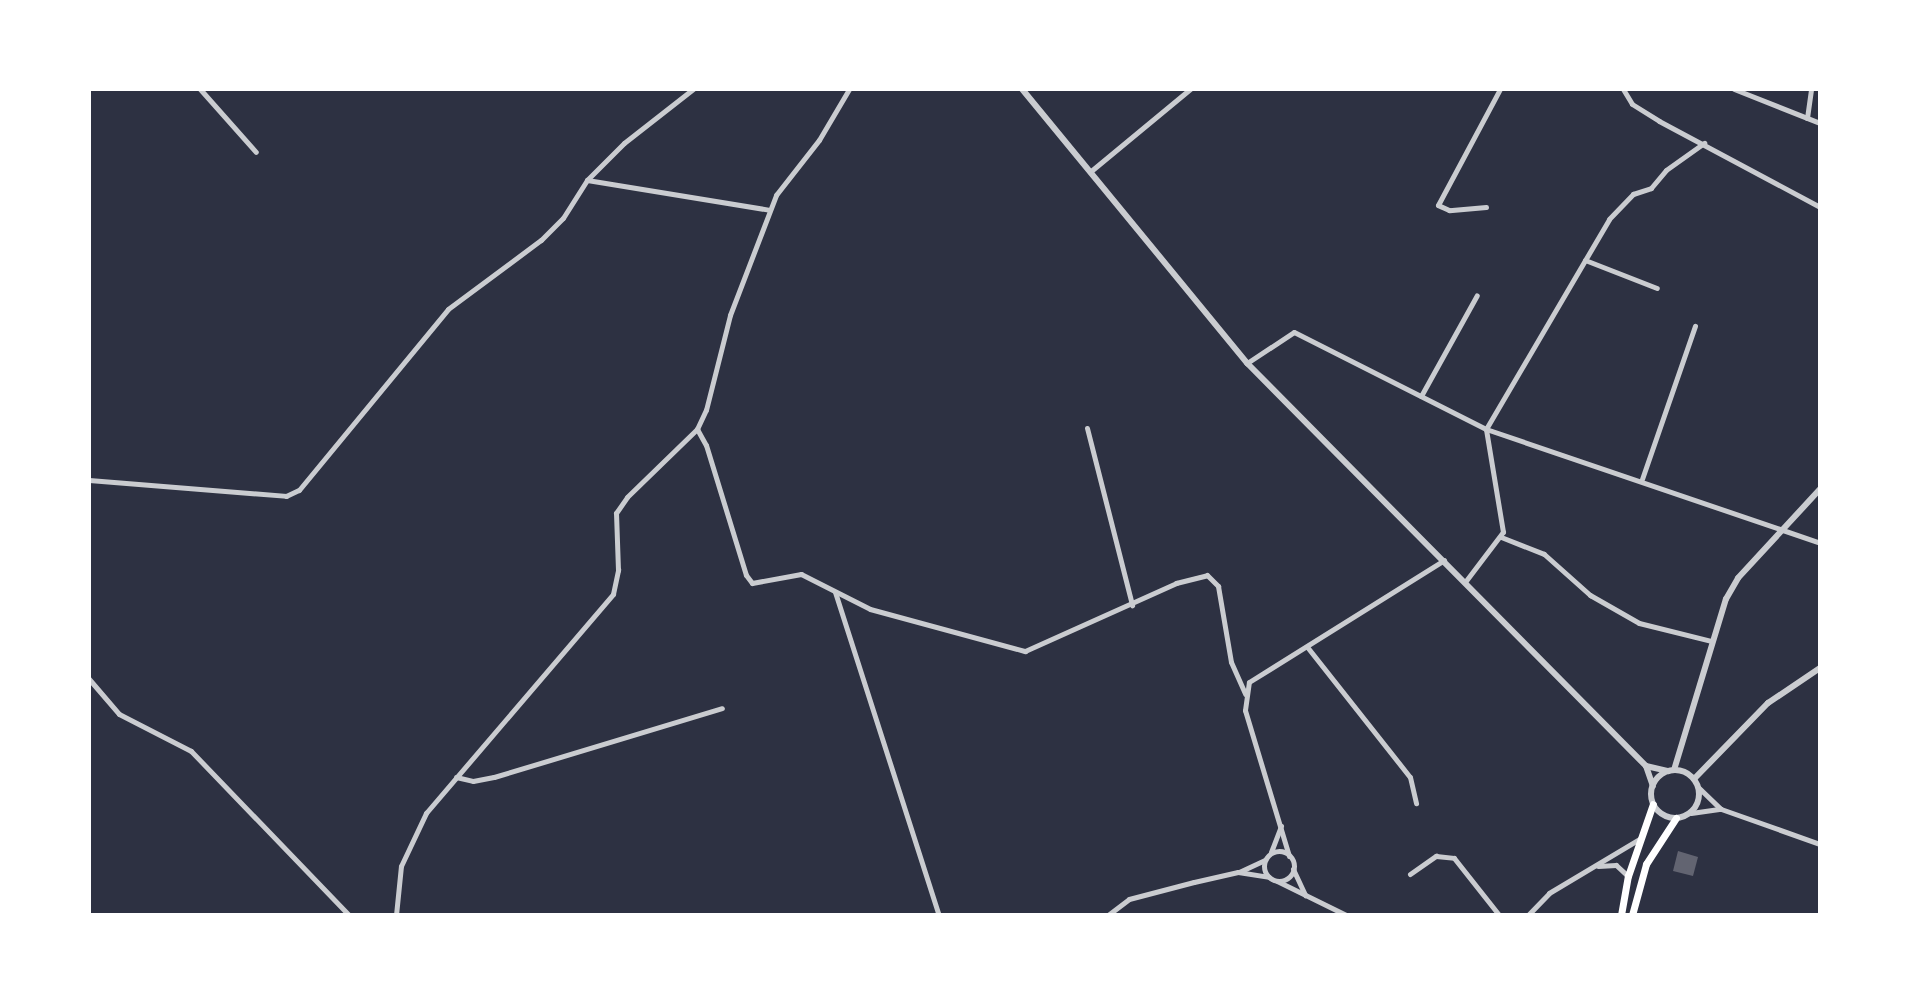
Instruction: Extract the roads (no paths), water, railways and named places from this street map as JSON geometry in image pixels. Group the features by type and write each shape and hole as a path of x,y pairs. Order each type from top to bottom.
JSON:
{"main road":[{"path":"1621,915 1628,876 1644,837 1653,804"},
{"path":"1632,915 1646,864 1676,818"}],"street":[{"path":"200,89 256,152"},
{"path":"89,480 286,496 299,490 448,309 541,240 563,218 587,180 624,142 693,89"},
{"path":"396,915 401,866 413,837 456,777 613,594 618,570 616,513 627,496 697,429 706,410 730,315 770,210 849,89"},
{"path":"1022,89 1247,363 1646,766 1653,786 1653,804 1661,814 1676,818 1721,809"},
{"path":"1091,171 1190,89"},
{"path":"1486,206 1448,210 1438,205 1500,89"},
{"path":"1623,89 1632,104 1820,207"},
{"path":"1734,89 1820,123"},
{"path":"1807,118 1811,89"},
{"path":"1465,582 1501,537 1486,429 1609,219 1633,194 1651,188 1666,170 1704,143"},
{"path":"587,180 770,210"},
{"path":"1585,260 1657,288"},
{"path":"1421,396 1477,295"},
{"path":"1642,480 1695,326"},
{"path":"1247,363 1294,332 1486,429 1642,480 1820,543"},
{"path":"1087,428 1132,605"},
{"path":"697,429 706,445 749,581 796,573 898,618 1025,652 1196,575 1211,576 1218,586 1231,662 1245,694 1245,710 1293,869 1305,895"},
{"path":"1653,786 1671,771 1711,641 1738,578 1820,489"},
{"path":"1501,537 1544,554 1590,595 1639,623 1711,641"},
{"path":"1245,694 1256,674 1308,648 1444,560"},
{"path":"835,592 939,915"},
{"path":"1308,648 1410,778 1416,803"},
{"path":"1695,779 1768,703 1820,668"},
{"path":"89,679 119,715 191,751 349,915"},
{"path":"456,777 473,781 494,777 722,708"},
{"path":"1646,766 1695,779 1699,788 1721,809 1820,844"},
{"path":"1691,813 1699,802 1699,788"},
{"path":"1108,915 1129,899 1238,872 1265,860 1281,826"},
{"path":"1528,915 1549,893 1644,837"},
{"path":"1270,854 1289,856"},
{"path":"1410,874 1436,856 1454,858 1499,915"},
{"path":"1265,860 1269,877"},
{"path":"1595,866 1616,866 1628,876"},
{"path":"1276,880 1288,877 1293,869"},
{"path":"1238,872 1269,877 1346,915"}]}
